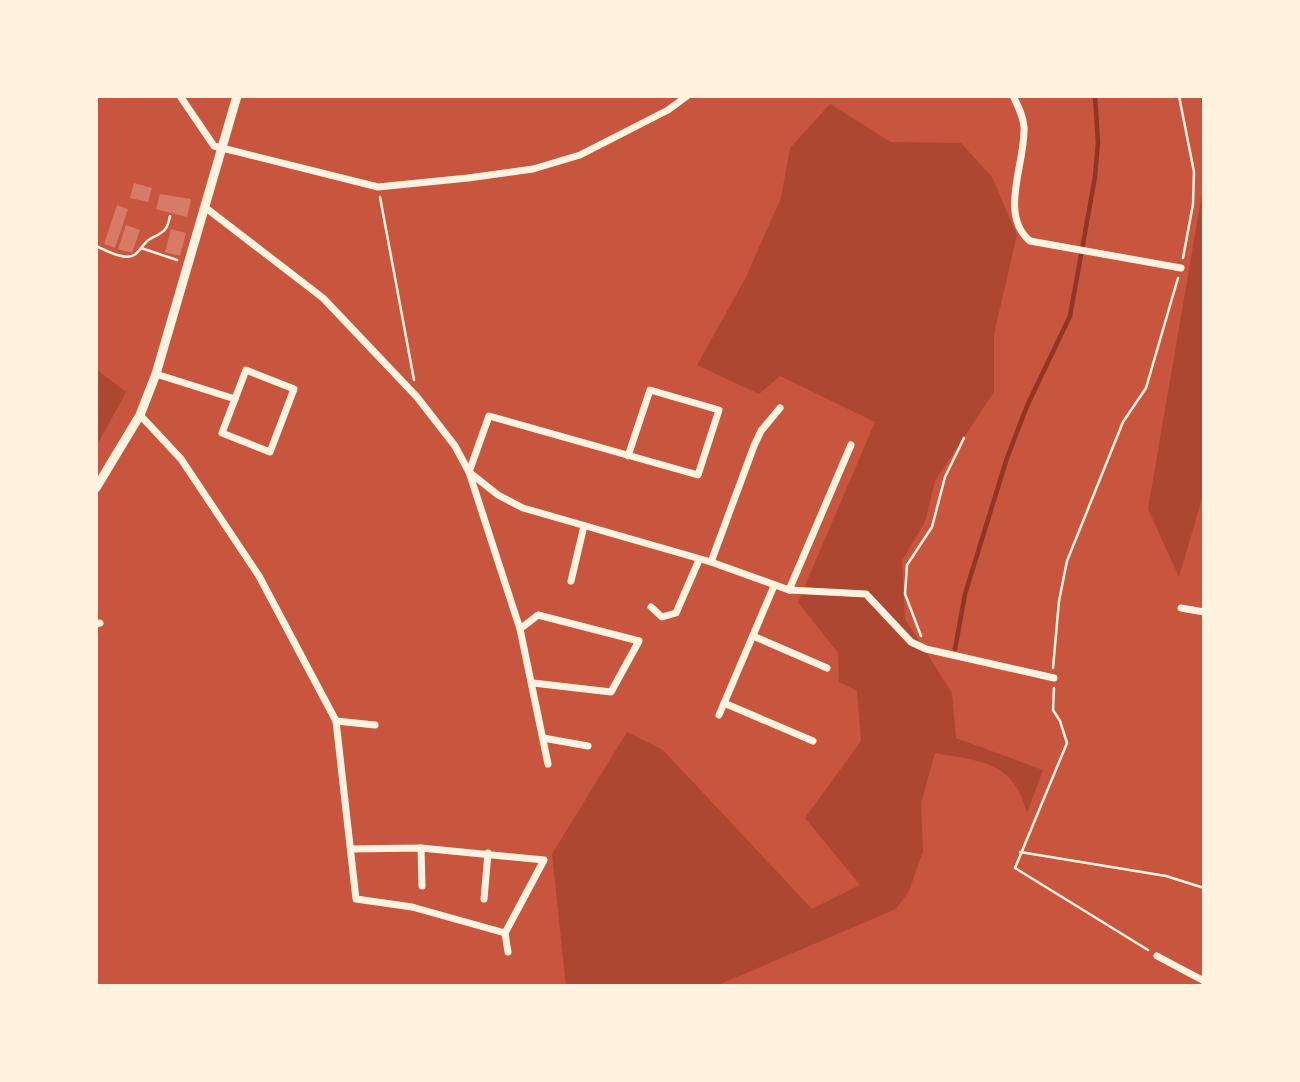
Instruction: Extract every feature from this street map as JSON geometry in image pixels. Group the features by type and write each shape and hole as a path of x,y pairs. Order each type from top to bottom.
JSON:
{"street":[{"path":"180,96 214,146 378,187 533,169 580,155 617,138 687,96"},
{"path":"96,488 141,415 156,374 223,150 236,96"},
{"path":"1013,96 1022,113 1024,128 1014,212 1021,233 1030,240 1181,268"},
{"path":"206,208 323,298 417,397 455,446 468,471 520,629 548,764"},
{"path":"246,370 294,389 270,452 222,433 235,399 246,370"},
{"path":"156,374 235,399"},
{"path":"468,471 489,416 628,456 698,475 719,410 650,390 628,456"},
{"path":"711,562 761,430 780,408"},
{"path":"141,415 181,459 259,576 336,721 355,899 412,907 505,933"},
{"path":"789,590 851,445"},
{"path":"468,471 498,495 523,508 711,562 774,586 789,590 866,594 911,642 926,649 1054,678"},
{"path":"571,581 584,526"},
{"path":"651,607 662,617 676,613 699,560"},
{"path":"719,715 774,586"},
{"path":"1181,608 1204,612"},
{"path":"520,629 538,615 639,640 611,692 533,683"},
{"path":"753,636 827,668"},
{"path":"724,703 813,741"},
{"path":"336,721 375,725"},
{"path":"543,738 588,746"},
{"path":"351,849 421,848 544,860 505,933 508,952"},
{"path":"421,848 422,886"},
{"path":"484,899 488,853"},
{"path":"1157,956 1204,981"}],"path":[{"path":"1157,956 1014,868 1067,743 1060,721 1053,710 1052,656 1067,561 1123,422 1146,388 1181,268 1193,204 1194,172 1179,96"},
{"path":"378,187 417,397"},
{"path":"96,246 124,257 134,256 167,229 170,216"},
{"path":"141,248 189,264"},
{"path":"926,649 905,594 906,565 932,527 946,477 964,438"},
{"path":"1020,852 1166,876 1204,888"}],"shaded area":[{"path":"830,104 891,142 961,143 992,177 1017,235 994,334 994,392 935,481 925,522 902,561 905,619 952,693 956,738 1043,770 1027,813 1021,796 1004,773 993,766 967,758 935,753 921,803 923,851 909,891 896,909 716,986 566,986 552,854 627,732 663,750 812,909 860,885 805,818 861,741 857,691 839,682 838,653 798,602 875,422 780,376 759,394 697,365 745,279 781,198 790,148"},
{"path":"1204,182 1204,492 1179,577 1148,509"},
{"path":"96,369 126,392 96,447"}],"building":[{"path":"134,183 152,188 148,202 130,198"},
{"path":"160,194 191,199 187,217 156,209"},
{"path":"117,205 128,209 115,248 104,244"},
{"path":"126,225 140,230 132,253 118,249"},
{"path":"171,229 186,233 180,256 165,252"}],"waterway":[{"path":"955,649 965,594 1007,458 1027,406 1070,316 1095,177 1098,142 1095,96"}]}
